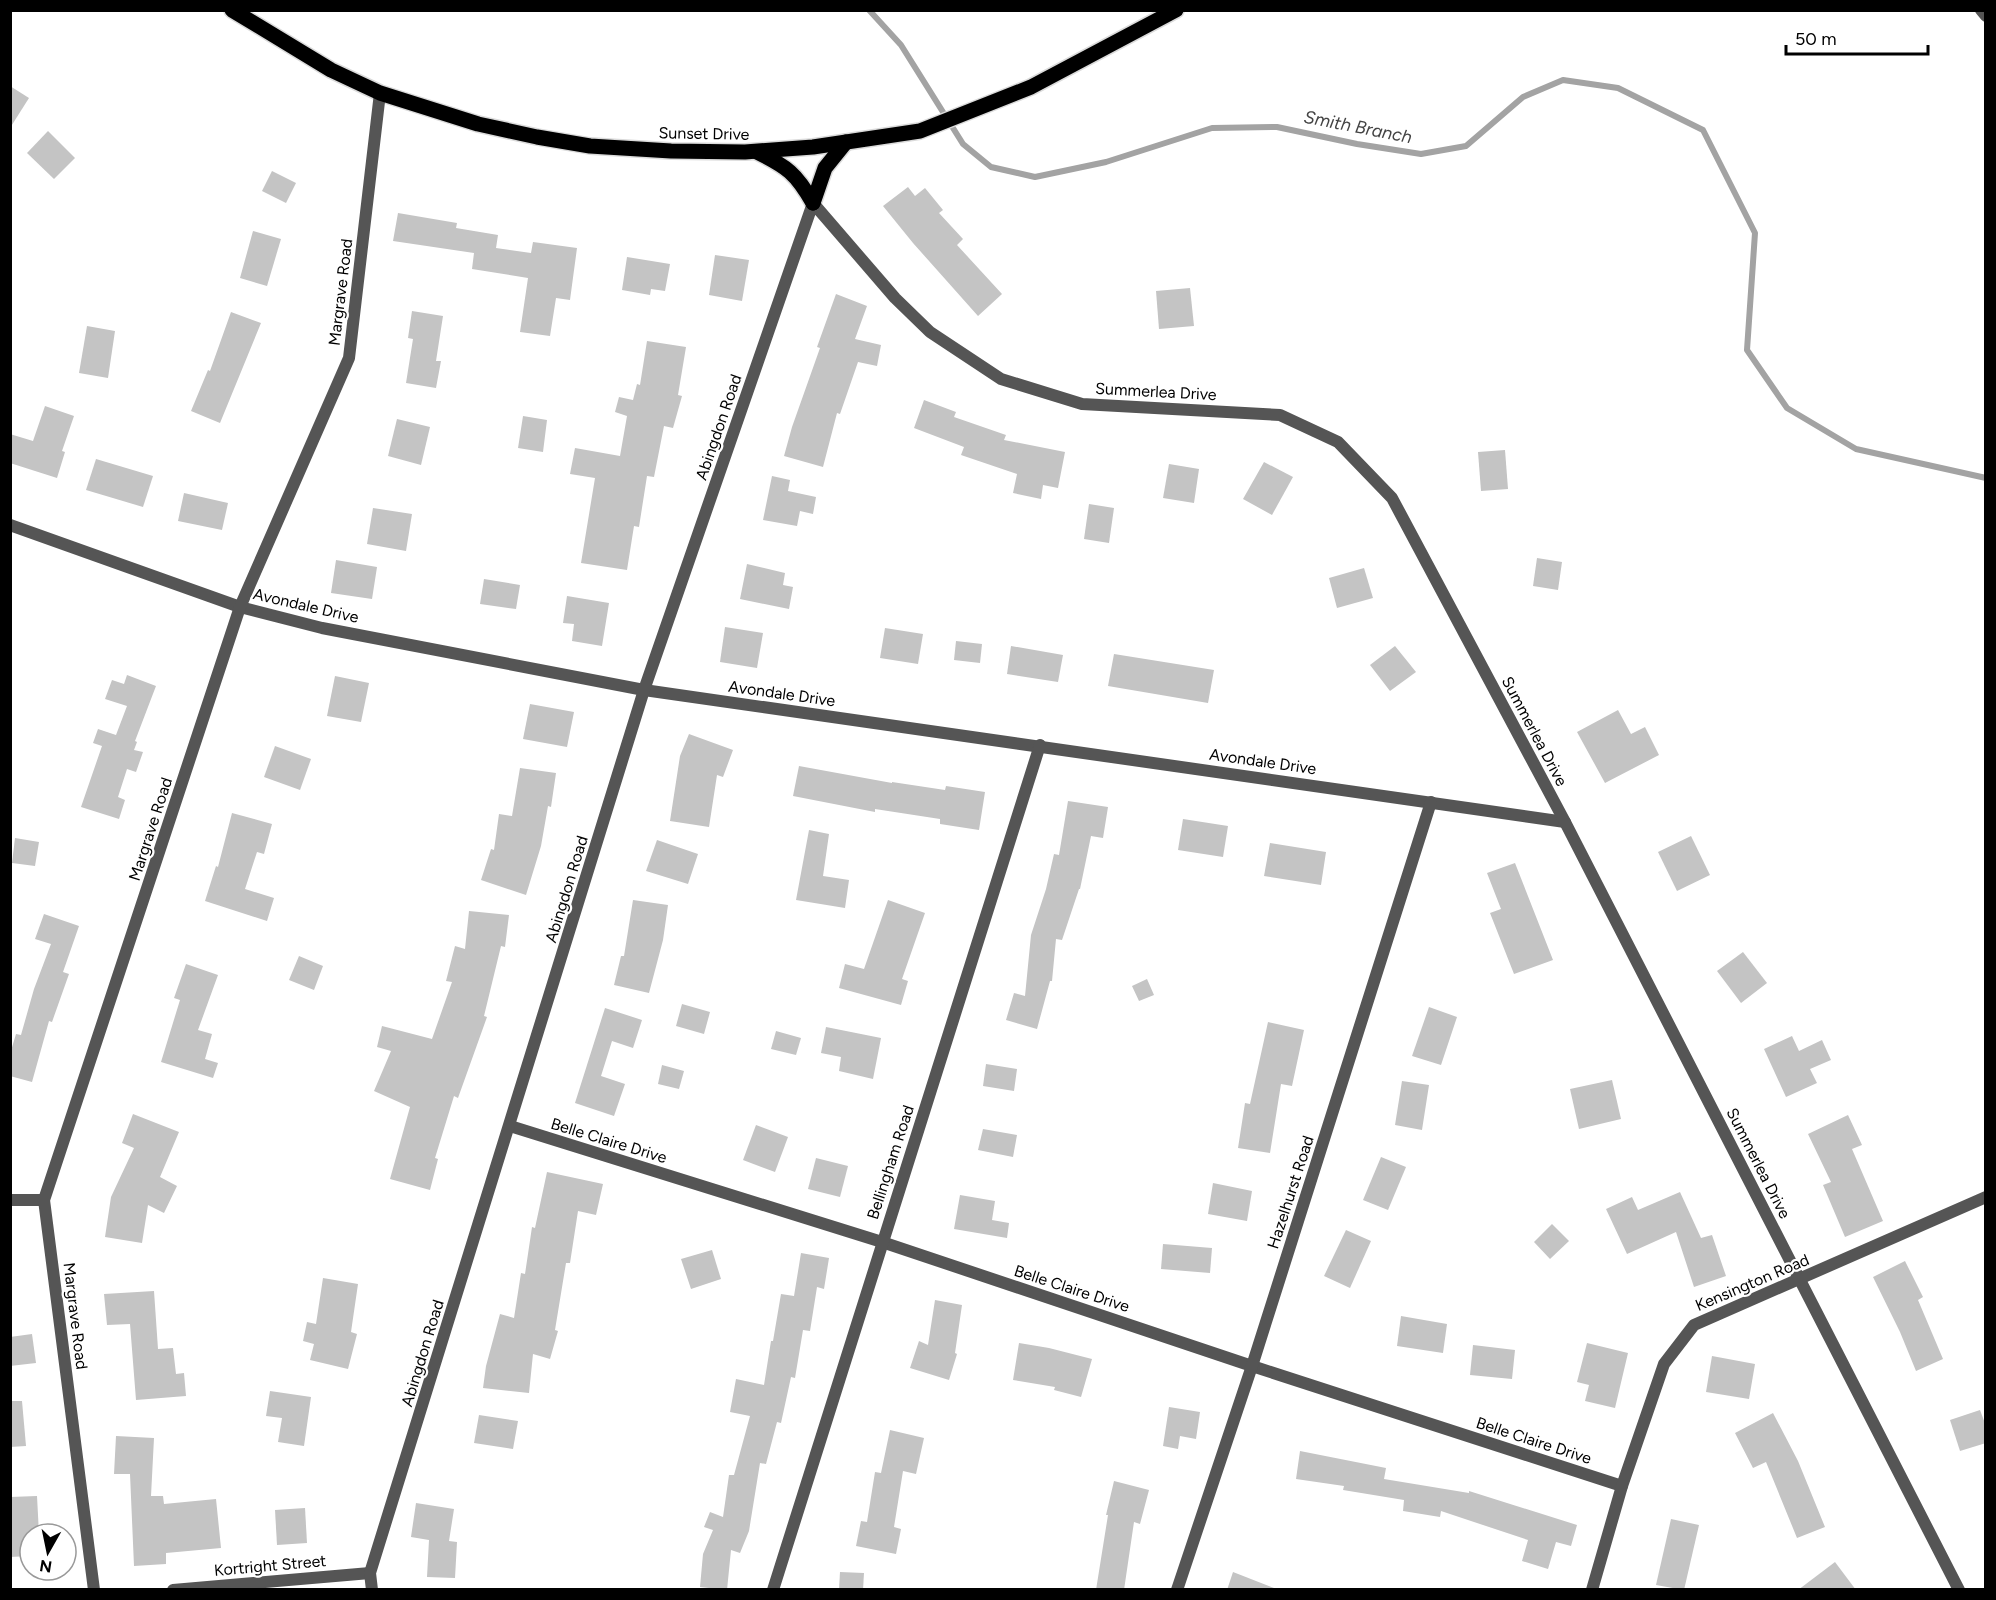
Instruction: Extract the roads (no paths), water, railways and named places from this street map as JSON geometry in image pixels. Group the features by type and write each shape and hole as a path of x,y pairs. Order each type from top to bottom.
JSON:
{"main road":[{"name":"Sunset Drive","path":"232,10 331,70 380,93 478,124 537,137 580,144 671,152 757,152 920,131 1031,87 1176,10"},
{"path":"813,203 825,168 846,142"},
{"path":"757,152 785,166 801,182 813,203"}],"street":[{"path":"1981,10 1986,16"},
{"name":"Margrave Road","path":"94,1590 44,1200 240,607 349,358 380,93"},
{"name":"Abingdon Road","path":"372,1590 370,1573 644,690 813,203"},
{"name":"Summerlea Drive","path":"813,203 895,298 930,332 1001,379 1082,404 1280,415 1338,442 1392,498 1565,822 1959,1590"},
{"name":"Avondale Drive","path":"10,525 240,607 322,628 644,690 1565,822"},
{"name":"Bellingham Road","path":"773,1590 1040,745"},
{"name":"Hazelhurst Road","path":"1177,1590 1252,1366 1431,802"},
{"name":"Belle Claire Drive","path":"510,1126 882,1242 1252,1366 1622,1486"},
{"name":"Kensington Road","path":"1593,1590 1622,1486 1664,1364 1694,1325 1986,1197"},
{"path":"10,1200 44,1200"},
{"name":"Kortright Street","path":"173,1590 370,1573"}],"waterway":[{"name":"Smith Branch","path":"869,10 901,45 963,144 991,167 1035,177 1106,162 1212,128 1277,127 1357,144 1421,154 1466,146 1523,97 1563,80 1618,88 1703,130 1755,233 1747,350 1787,408 1856,449 1986,478"}]}
